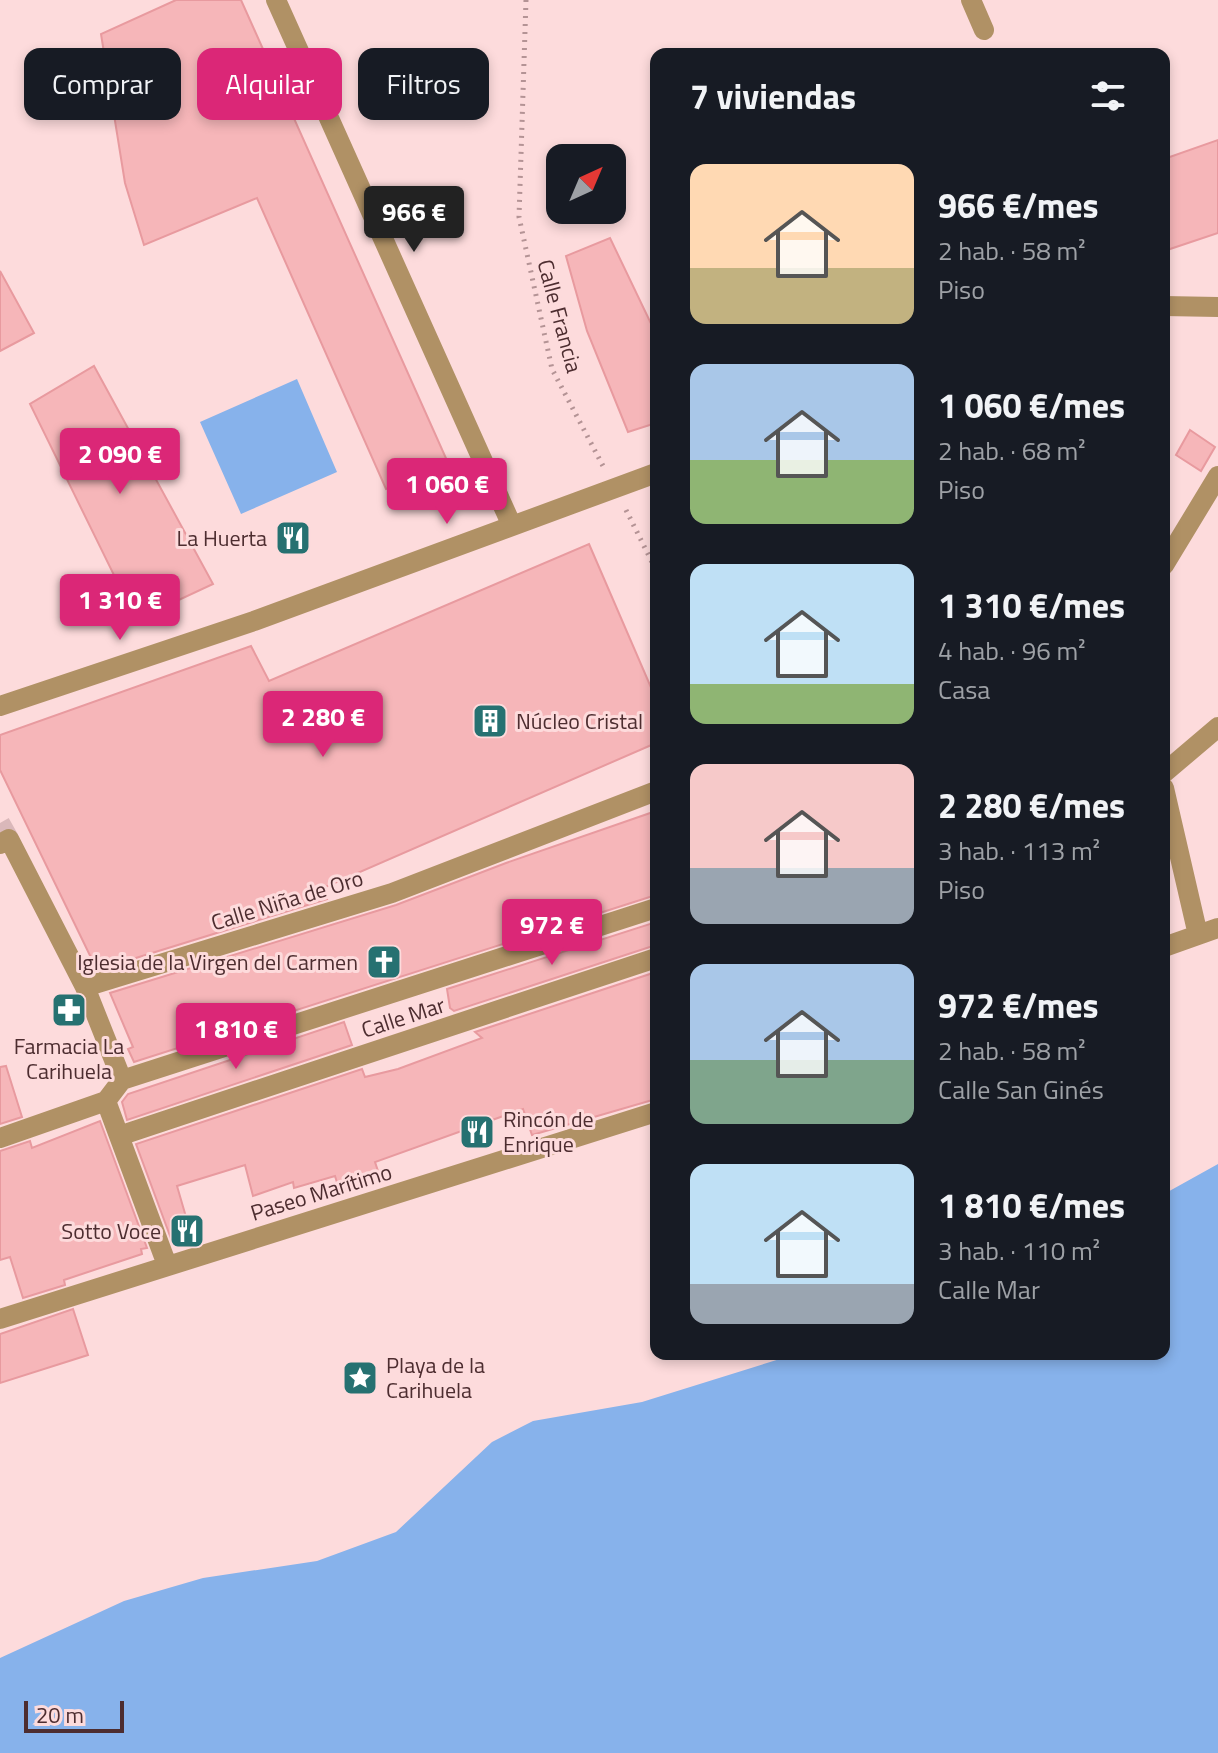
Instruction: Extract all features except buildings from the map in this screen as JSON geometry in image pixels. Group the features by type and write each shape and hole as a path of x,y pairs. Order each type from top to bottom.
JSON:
{"street":[{"path":"276,0 512,526"},
{"path":"971,0 984,30"},
{"path":"1170,306 1218,307"},
{"path":"0,706 254,621 650,475"},
{"path":"1170,555 1218,476"},
{"path":"1170,768 1218,727"},
{"name":"Calle Niña de Oro","path":"85,987 392,893 650,793"},
{"path":"1170,814 1198,935"},
{"path":"4,842 85,987 122,1080"},
{"path":"0,1138 106,1101 122,1080 650,910"},
{"path":"1170,945 1218,928"},
{"name":"Calle Mar","path":"119,1136 650,960"},
{"path":"106,1101 167,1265"},
{"name":"Paseo Marítimo","path":"0,1319 650,1114"}],"path":[{"name":"Calle Francia","path":"526,0 519,217 552,369 650,558"}],"water":[{"path":"297,379 337,472 241,514 200,422"},
{"path":"1218,1164 1218,1753 0,1753 0,1658 124,1601 203,1578 317,1561 396,1532 492,1442 533,1421 642,1402 777,1360 1170,1360 1170,1191"}],"tunnel":[{"path":"0,823 9,839"}],"place":[{"name":"La Huerta","path":"293,538"},
{"name":"Núcleo Cristal","path":"490,721"},
{"name":"Iglesia de la Virgen del Carmen","path":"384,962"},
{"name":"Farmacia La Carihuela","path":"69,1010"},
{"name":"Rincón de Enrique","path":"477,1132"},
{"name":"Sotto Voce","path":"187,1231"},
{"name":"Playa de la Carihuela","path":"360,1378"}]}
